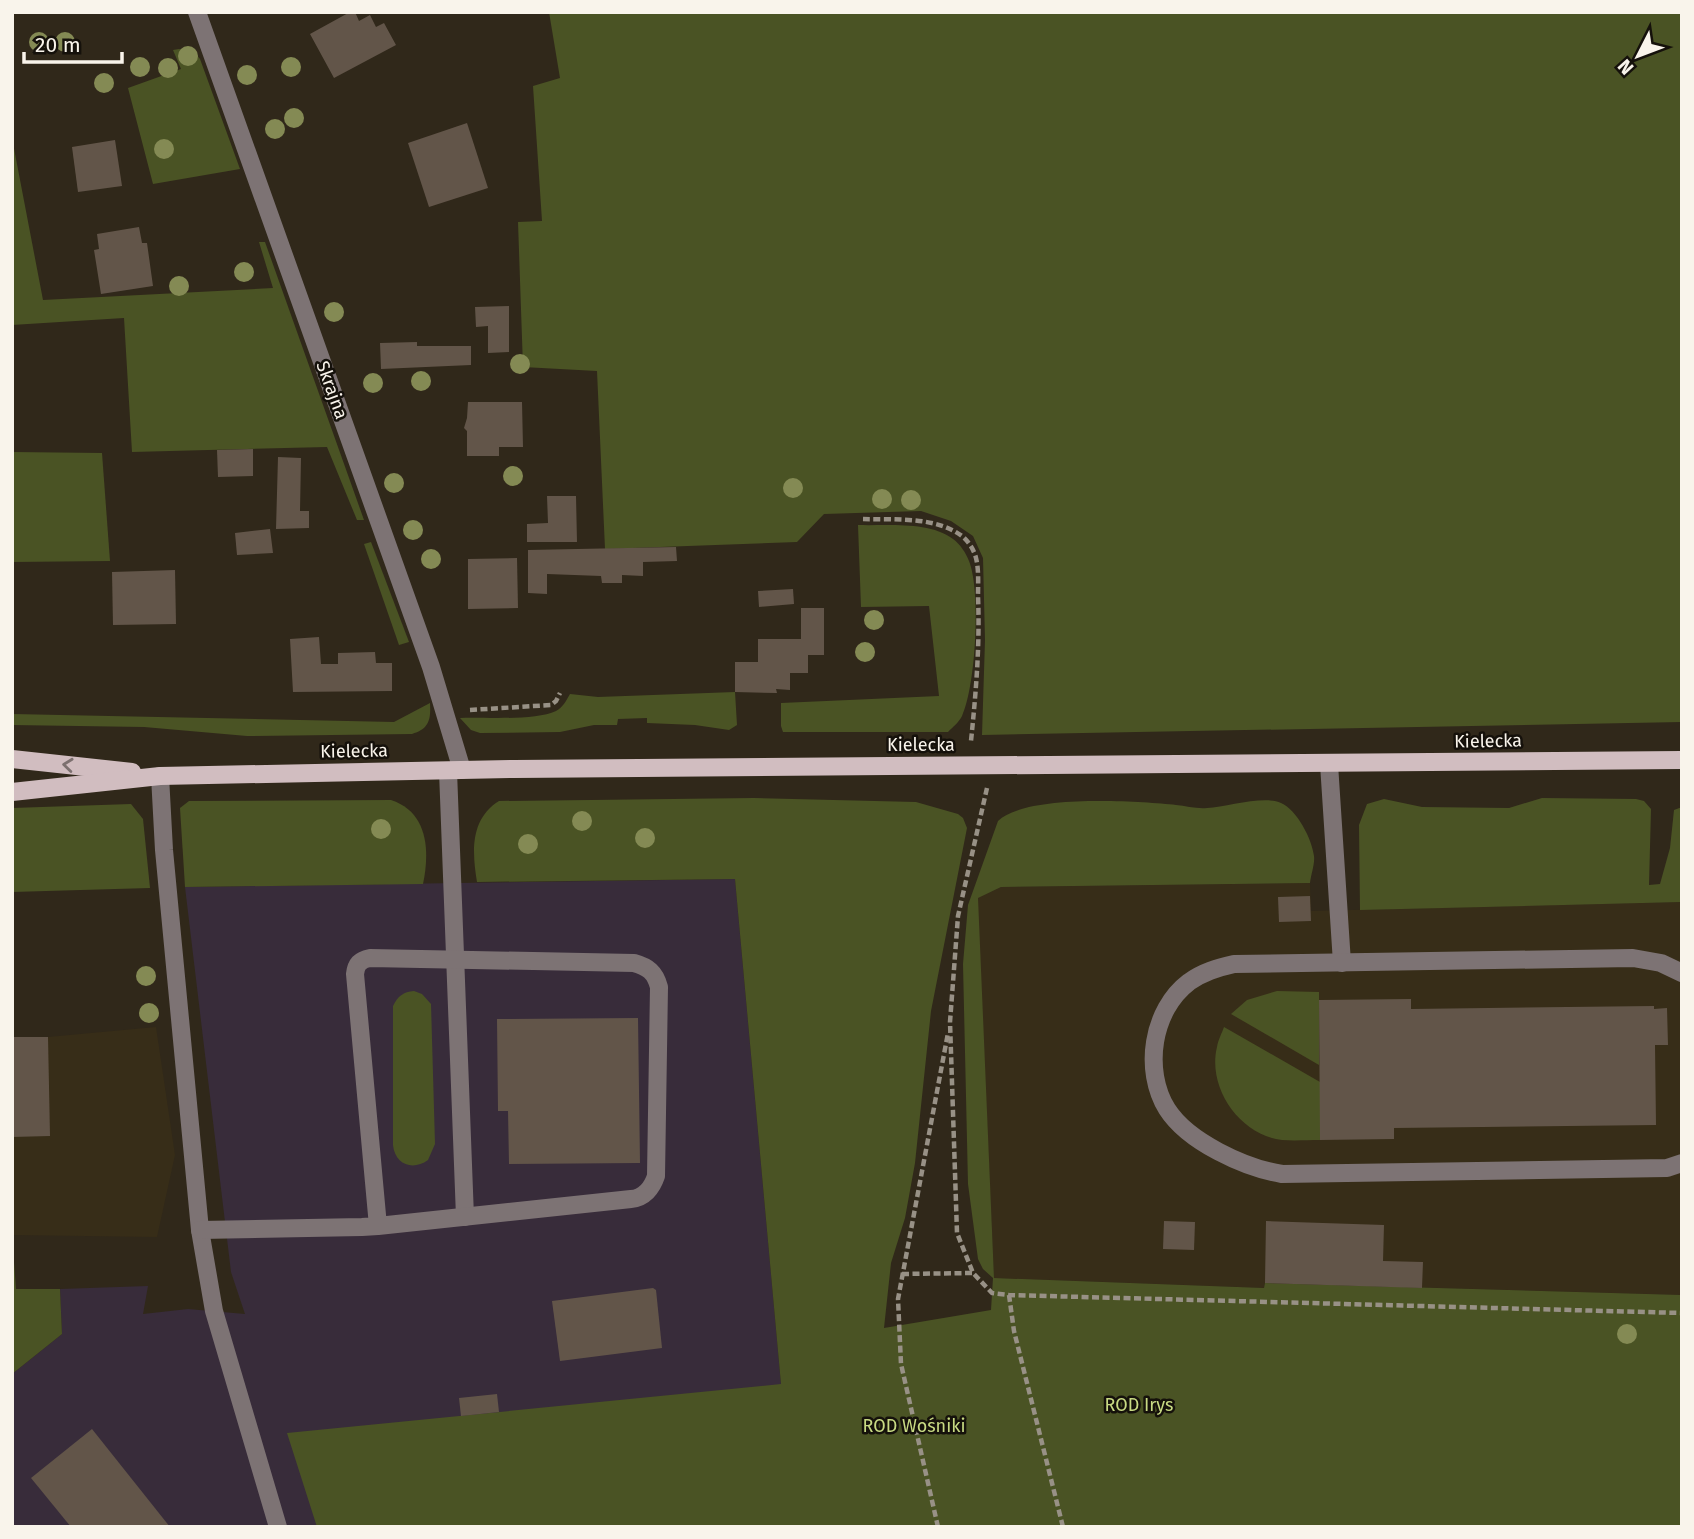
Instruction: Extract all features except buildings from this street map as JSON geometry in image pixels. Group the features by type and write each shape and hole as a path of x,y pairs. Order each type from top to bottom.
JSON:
{"main road":[{"name":"Kielecka","path":"12,759 160,776"},
{"name":"Kielecka","path":"12,792 160,776 455,770 1682,760"}],"street":[{"name":"Skrajna","path":"197,12 445,711 455,770 455,959 466,1217"},
{"path":"1329,764 1342,963"},
{"path":"160,776 164,850 200,1230 214,1311 278,1527"},
{"path":"1682,973 1661,963 1633,958 1234,964 1212,969 1190,981 1174,995 1165,1012 1153,1051 1158,1091 1169,1111 1189,1132 1242,1163 1282,1174 1667,1168 1682,1163"},
{"path":"200,1230 378,1226 640,1198 656,1176 659,987 652,971 634,963 362,960 356,967 378,1226"}],"path":[{"path":"863,519 933,524 961,536 970,544 977,559 978,677 968,766"},
{"path":"445,711 551,705 560,693"},
{"path":"990,766 958,916 950,1022 957,1233 973,1273 992,1293 1682,1314"},
{"path":"938,1527 901,1364 898,1299 950,1022"},
{"path":"902,1274 973,1273"},
{"path":"1009,1295 1014,1331 1063,1527"}],"shaded area":[{"path":"735,879 781,1384 800,1527 12,1527 12,1374 62,1334 60,1289 148,1286 143,1314 188,1309 245,1314 231,1272 185,887"},
{"path":"1310,883 1311,911 1682,902 1682,1295 1265,1283 1264,1288 994,1278 977,898 1001,887"},
{"path":"156,1027 175,1155 157,1237 12,1235 12,1037 48,1037"}],"green space":[{"path":"549,12 1682,12 1682,722 982,735 985,640 983,558 973,536 951,521 921,511 824,514 797,542 605,549 597,371 523,367 518,222 542,221 533,86 560,78"},
{"path":"173,50 195,53 200,59 240,169 153,184 128,88 181,69"},
{"path":"12,138 43,300 273,288 259,242 265,242 364,520 357,520 327,447 132,452 124,318 12,325"},
{"path":"12,452 102,453 110,561 12,562"},
{"path":"858,525 932,529 956,541 968,558 975,594 974,662 962,716 948,732 783,732 781,703 939,696 929,606 861,607"},
{"path":"371,542 409,642 399,645 364,544"},
{"path":"735,692 737,725 729,730 647,723 647,718 618,719 617,725 594,725 560,732 480,733 471,730 460,718 547,714 561,708 570,694 598,697"},
{"path":"430,703 428,723 412,734 247,736 144,727 12,725 12,714 394,722"},
{"path":"754,798 916,802 958,814 967,828 931,1011 915,1163 905,1218 891,1263 884,1328 991,1310 993,1278 983,1269 978,1259 968,1184 963,964 968,905 998,821 1012,812 1032,807 1082,801 1203,808 1274,801 1293,812 1307,834 1314,856 1310,883 1001,887 978,898 994,1278 1264,1288 1265,1283 1682,1295 1682,1527 317,1527 287,1433 781,1384 735,879 477,882 474,859 478,827 490,808 499,801"},
{"path":"1542,798 1644,801 1651,809 1649,885 1660,884 1670,848 1674,810 1682,807 1682,902 1360,910 1359,825 1367,804 1384,799 1422,807 1509,808"},
{"path":"391,800 413,814 424,834 426,859 423,884 185,887 180,808 189,801"},
{"path":"131,804 143,819 150,888 12,892 12,808"},
{"path":"414,991 422,994 431,1004 435,1144 428,1160 411,1165 397,1157 393,1145 393,1006 401,995"},
{"path":"1277,991 1319,992 1319,1065 1231,1014 1247,1000"},
{"path":"1224,1027 1320,1082 1320,1140 1282,1140 1253,1129 1240,1119 1222,1093 1217,1078 1217,1047"},
{"path":"12,1235 16,1289 60,1289 62,1334 12,1374"}],"park label":[{"name":"ROD Irys","path":"1139,1405"},
{"name":"ROD Wośniki","path":"914,1426"}]}
